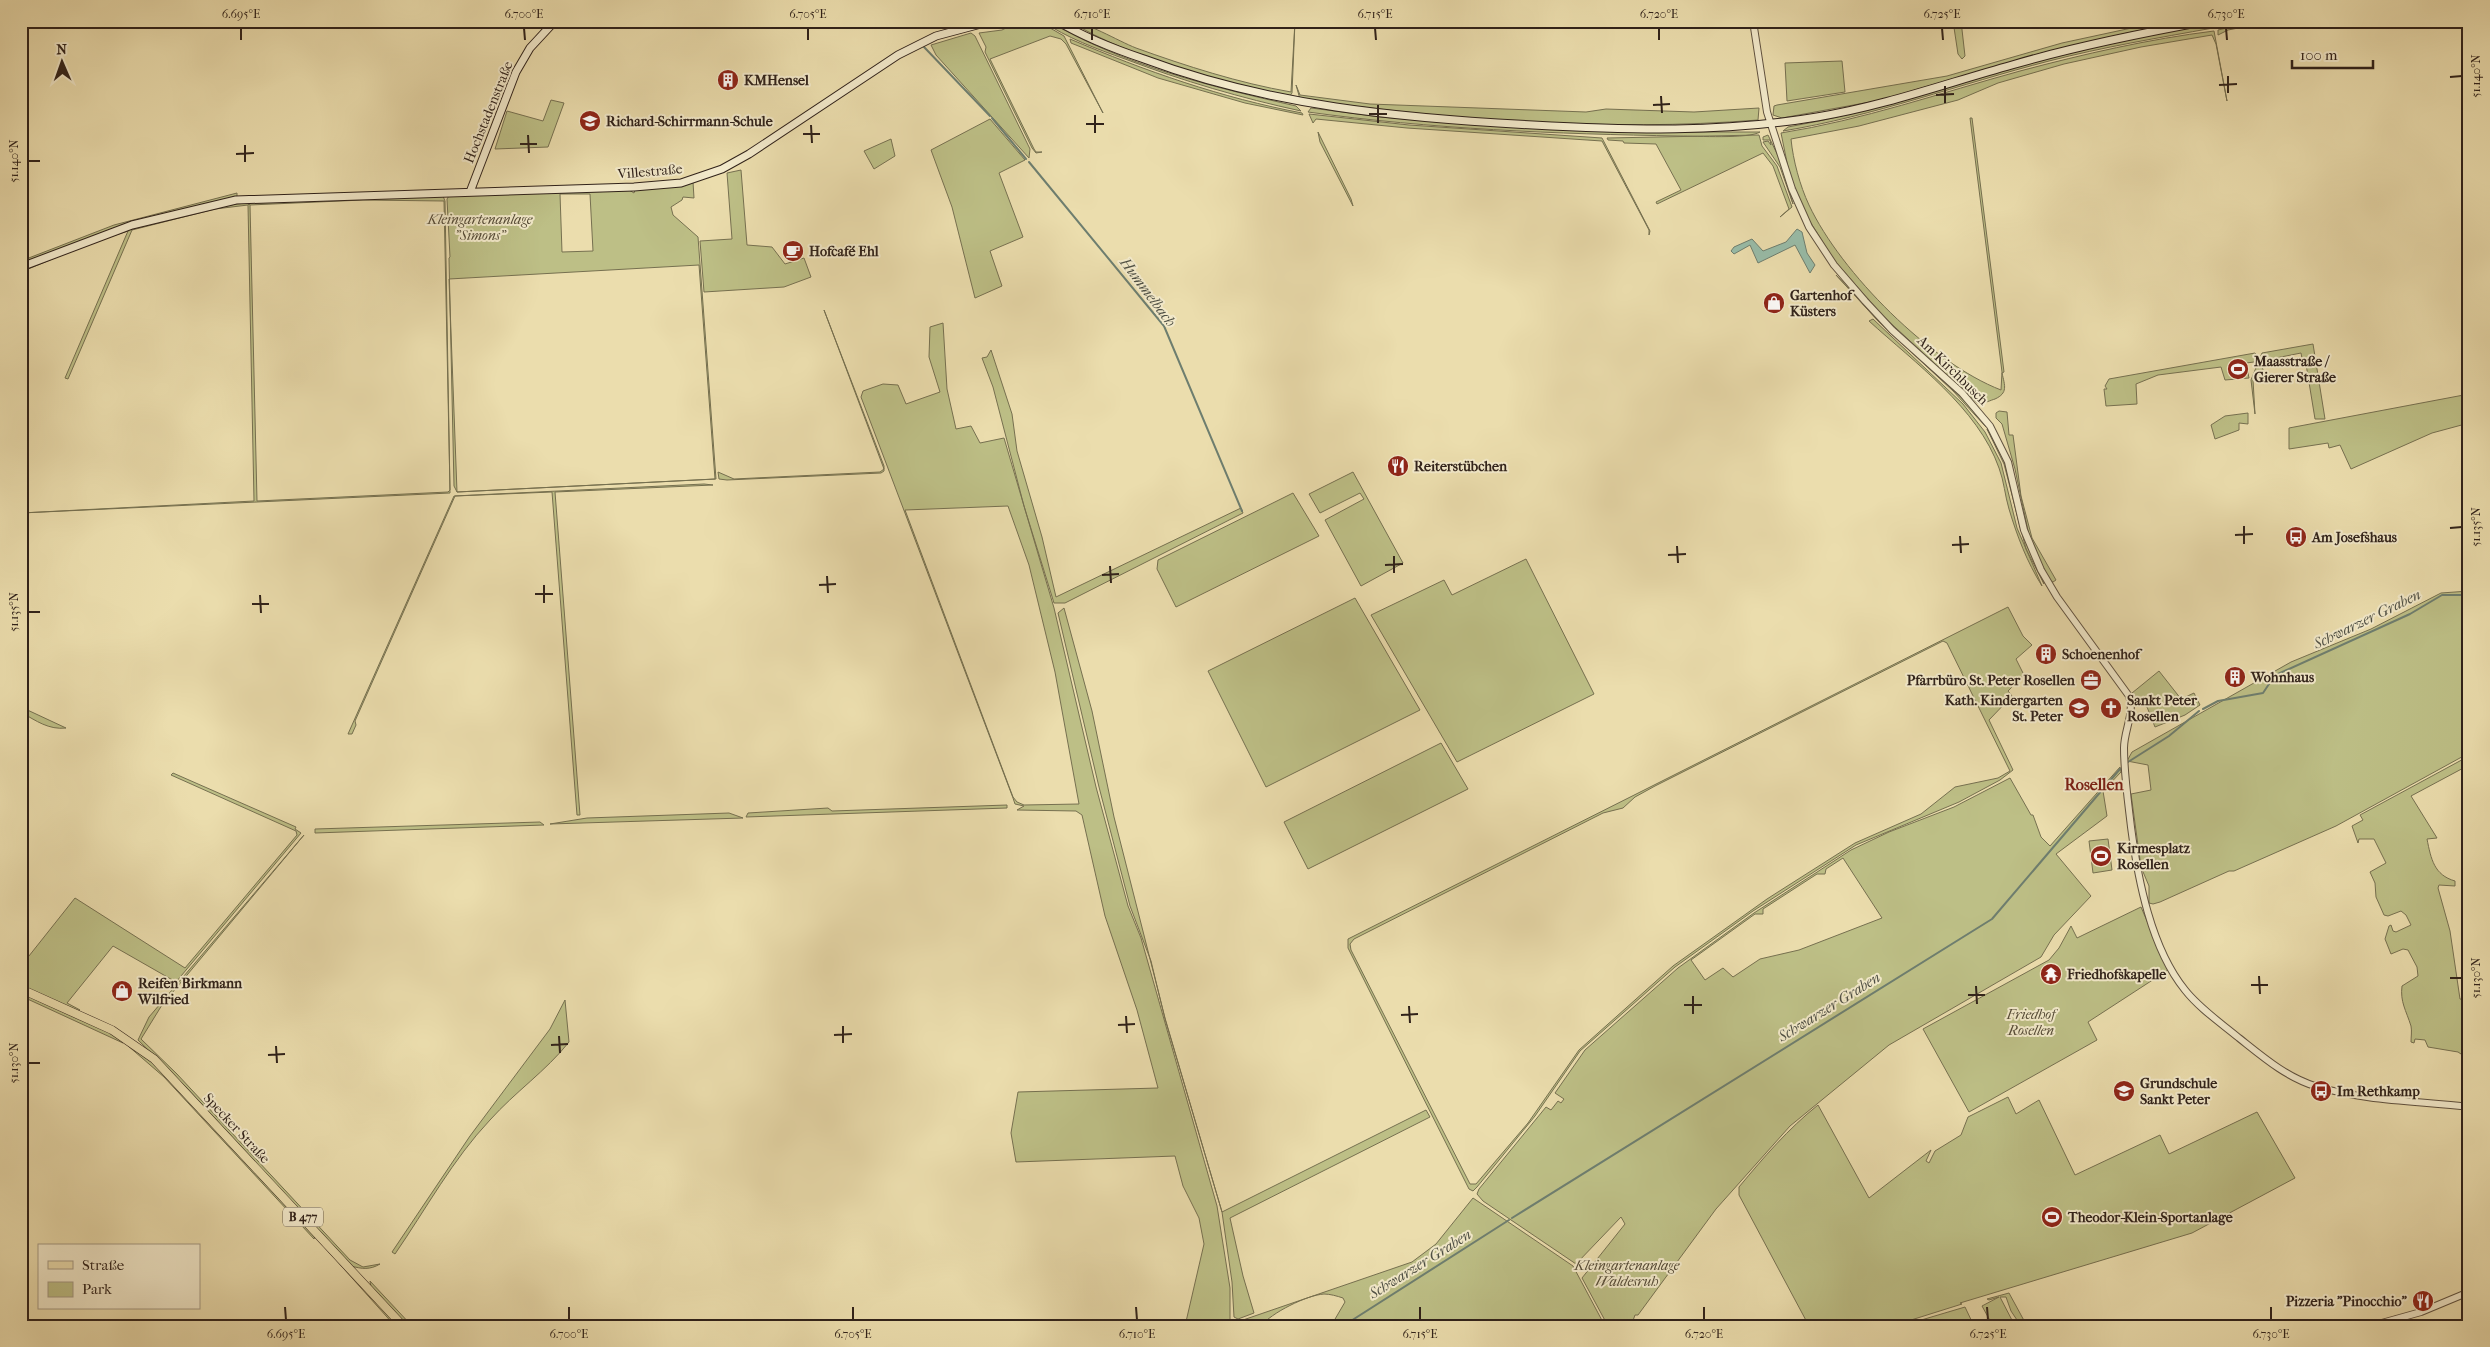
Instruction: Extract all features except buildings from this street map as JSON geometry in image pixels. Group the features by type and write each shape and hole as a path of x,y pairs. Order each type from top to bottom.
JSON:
{"main road":[{"name":"Hochstadenstraße","path":"470,192 516,72 530,48 555,21"},
{"name":"Villestraße","path":"21,267 132,225 224,202 248,199 654,186 694,179 722,169 749,154 898,55 922,42 992,21"},
{"path":"1057,21 1112,47 1195,77 1272,97 1333,108 1425,118 1590,127 1688,129 1771,124 1863,108 2062,51 2208,21"},
{"name":"Specker Straße","path":"21,989 112,1030 154,1059 404,1326"}],"street":[{"name":"Am Kirchbusch","path":"1753,21 1765,103 1799,208 1834,265 1877,315 1962,393 1990,426 2008,462 2022,524 2036,562 2057,597 2130,699 2131,708 2125,738 2124,762 2135,857 2146,908 2173,973 2190,996 2268,1062 2304,1082 2343,1093 2466,1107"},
{"path":"2371,1326 2421,1312 2469,1292"}],"green space":[{"path":"1020,21 1038,21 1064,36 1103,113 1066,44 1061,39 1050,36 990,59 1034,149 1036,152 1042,152 1036,153 985,52 986,47 979,33 1002,30"},
{"path":"1042,21 1048,21 1077,37 1137,62 1232,91 1296,106 1301,111 1169,75 1082,43"},
{"path":"1069,21 1084,24 1136,48 1193,67 1232,79 1291,92 1295,21 1292,93 1289,97 1204,76 1148,58 1095,35"},
{"path":"1953,21 1961,21 1965,56 1962,59 1958,54"},
{"path":"2164,21 2188,21 2042,53 1881,100 1782,118 1773,115 1774,106 1777,105 1947,76 2062,43"},
{"path":"2259,21 2275,21 2228,30 2218,35 2218,30"},
{"path":"2211,25 2213,28 2069,56 1850,117 1783,131 1788,127 1886,105 2066,54 2126,40"},
{"path":"2214,31 2227,101 2216,44 2212,35 2141,47 2064,64 1998,83 1958,100 1859,126 1791,139 1797,173 1809,205 1843,259 1865,286 1918,338 1974,377 2001,390 2002,372 1970,118 1972,118 2004,372 2002,373 2005,385 2004,392 1999,397 1987,402 1977,403 1883,316 1834,260 1804,212 1790,177 1781,133 1842,121 2020,71 2092,53 2165,38"},
{"path":"971,33 975,36 1030,149 1029,158 936,55 931,45"},
{"path":"1070,39 1184,82 1243,100 1302,113 1303,115 1245,103 1158,78 1071,43"},
{"path":"1842,61 1845,92 1787,101 1785,63"},
{"path":"1296,85 1300,95 1370,104 1586,112 1606,109 1694,112 1759,108 1758,120 1644,125 1529,122 1414,113 1300,99"},
{"path":"551,100 564,103 548,147 495,149 507,111 543,121"},
{"path":"1311,108 1381,117 1480,125 1655,132 1760,132 1745,136 1709,137 1494,130 1401,123 1308,112"},
{"path":"1309,114 1409,125 1602,138 1650,231 1649,235 1649,230 1602,141 1407,128 1316,119 1313,123"},
{"path":"990,119 1025,160 999,173 1023,237 990,251 1002,286 975,298 952,207 931,150"},
{"path":"1318,132 1351,199 1353,206 1320,142"},
{"path":"1759,135 1762,146 1777,166 1792,207 1780,217 1789,209 1773,166 1763,153 1657,204 1656,202 1681,190 1656,144 1624,143 1623,141 1608,140 1607,138"},
{"path":"1768,135 1780,160 1793,204 1780,167 1763,142 1768,141 1771,145 1770,140 1763,140 1763,137"},
{"path":"891,139 895,156 874,169 864,151"},
{"path":"741,170 747,245 772,247 785,264 804,258 811,277 784,287 704,292 700,241 732,239 727,173"},
{"name":"Kleingartenanlage \"Simons\"","path":"693,182 694,198 683,197 682,200 671,207 673,215 698,237 716,479 457,492 715,479 699,265 449,279 450,257 447,199 449,196 629,190 634,193 635,190 670,187","holes":["560,194 590,194 593,251 562,252"]},
{"path":"237,193 237,197 114,228 21,264 21,261 114,225"},
{"path":"443,196 445,201 450,476 444,201 363,200 250,205 257,501 448,492 450,490 450,493 21,513 254,501 248,205 215,209 132,230 68,379 65,378 128,231 91,243 21,272 21,270 126,229 184,214 236,204 247,203 249,205 252,202"},
{"path":"1836,275 1886,328 1966,402 1986,427 1953,391 1878,321"},
{"path":"450,308 457,492 454,486"},
{"path":"824,310 884,466 884,469"},
{"path":"1873,319 1963,404 1985,432 2001,463 2017,528 2042,586 2019,539 1999,468 1989,446 1961,406 1925,370 1869,321"},
{"path":"943,323 947,389 956,429 971,426 980,443 1004,438 1054,608 1096,787 1128,906 1141,938 1217,1206 1230,1288 1230,1326 1185,1326 1204,1244 1199,1218 1183,1186 1175,1156 1016,1162 1011,1133 1018,1092 1158,1088 1137,1010 1105,916 1082,815 1076,811 1017,810 1024,806 1015,804 861,397 863,391 883,384 898,385 906,404 940,392 929,357 930,327","holes":["1008,506 1029,565 1055,672 1079,804 1024,805 1017,802 1013,797 905,510"]},
{"path":"2313,344 2325,419 2315,419 2306,364 2303,364 2301,353 2261,361 2264,375 2253,380 2255,414 2251,380 2262,353"},
{"path":"991,350 1012,414 1017,451 1042,537 1056,597 1241,508 1243,513 1065,603 1054,603 1024,506 993,387 982,358 987,357"},
{"path":"2255,353 2257,355 2254,362 2246,363 2249,378 2225,380 2221,367 2158,375 2136,384 2137,404 2106,406 2104,389 2107,389 2105,386 2109,379"},
{"path":"2469,394 2469,423 2432,433 2351,469 2340,445 2329,448 2328,443 2289,449 2289,428"},
{"path":"1999,411 2007,412 2009,435 2013,435 2021,496 2032,538 2056,580 2053,582 2050,581 2030,540 2015,469 2002,424 1996,418 1996,413"},
{"path":"2248,413 2248,424 2239,423 2239,430 2215,439 2211,425 2225,416"},
{"path":"1987,429 2004,460 2016,512 2004,464"},
{"path":"884,469 881,473 727,480 719,479 718,472 734,479 880,472"},
{"path":"1353,472 1403,563 1361,586 1325,520 1364,499 1360,493 1320,513 1309,494"},
{"path":"713,485 555,492 580,815 577,815 552,492 455,496 355,721 356,725 352,734 348,734 454,496"},
{"path":"1293,493 1319,536 1176,607 1157,569 1158,560"},
{"path":"2021,529 2044,584 2026,549"},
{"path":"1526,559 1594,694 1457,762 1371,615 1444,580 1452,595"},
{"path":"2469,591 2469,753 2336,826 2160,902 2149,903 2149,886 2141,867 2131,794 2151,790 2148,765 2127,761 2132,752 2291,662 2371,629 2441,593"},
{"path":"1355,598 1420,710 1266,787 1208,671"},
{"path":"2008,607 2023,636 2032,645 2016,659 2024,675 2008,691 2012,696 1989,720 2013,770 2000,780 1959,802 1856,845 1753,911 1675,967 1580,1051 1535,1116 1473,1191 1469,1189 1348,948 1348,939","holes":["1943,641 1947,643 2010,771 1998,778 1955,787 1921,814 1855,843 1767,899 1673,966 1579,1050 1528,1123 1476,1184 1470,1184 1351,950 1350,944 1354,939 1603,813 1623,808 1635,797 1655,786"]},
{"path":"1064,608 1092,711 1114,817 1150,957 1130,906 1099,787 1058,613"},
{"path":"2159,671 2181,699 2194,693 2200,705 2185,715 2155,727 2147,707 2135,701 2132,693"},
{"path":"21,707 66,728 54,728 32,719 21,712"},
{"path":"1441,743 1468,789 1308,869 1284,822"},
{"path":"2469,756 2469,765 2411,796 2437,838 2427,839 2435,865 2442,875 2455,881 2455,886 2439,885 2438,888 2450,931 2460,999 2469,1001 2469,1058 2467,1058 2458,1052 2428,1047 2425,1040 2415,1039 2414,1043 2411,1042 2411,1026 2403,1001 2402,986 2418,976 2417,967 2408,950 2403,949 2391,954 2385,939 2389,926 2391,925 2393,931 2396,932 2411,925 2406,915 2401,911 2388,916 2384,915 2376,897 2375,883 2370,872 2386,863 2374,839 2359,839 2358,843 2352,826 2363,820 2360,815"},
{"name":"Kleingartenanlage Waldesruh","path":"2120,767 2121,772 2103,791 2107,816 2056,854 2091,896 2054,935 2041,957 1889,1045 1790,1126 1716,1209 1638,1315 1635,1315 1631,1326 1608,1326 1582,1278 1625,1224 1621,1217 1576,1264 1483,1201 1477,1194 1479,1189 1546,1107 1551,1110 1558,1101 1561,1103 1564,1099 1555,1093 1585,1050 1678,968 1754,913 1851,850 1889,832 1954,807 2010,778 2031,815 2033,815 2041,837 2050,846","holes":["1843,858 1882,918 1799,950 1760,959 1733,977 1723,968 1705,980 1691,960 1755,914 1763,914 1763,909 1817,874 1825,874 1826,869"]},
{"path":"173,773 296,827 295,829 301,833 176,982 113,946 67,1003 80,1010 76,1011 21,986 21,966 75,898 185,968 297,835 296,831 171,775"},
{"path":"1007,805 1007,808 746,817 748,813 828,808 832,811"},
{"path":"729,813 743,818 550,824 587,818"},
{"path":"540,822 544,825 315,833 315,829"},
{"path":"304,835 162,1005 141,1039 177,1074 350,1260 363,1267 380,1264 369,1268 351,1266 185,1086 138,1040 149,1017"},
{"name":"Kirmesplatz Rosellen","path":"2108,839 2112,870 2093,873 2089,841"},
{"name":"Friedhof Rosellen","path":"2141,907 2168,970 2088,1022 2097,1040 1969,1112 1923,1029 2049,960 2059,948 2071,926 2077,938"},
{"path":"21,993 114,1034 123,1043 21,996"},
{"path":"1160,998 1165,1018 1222,1212 1165,1019"},
{"path":"565,1000 569,1042 477,1135 452,1168 395,1254 392,1252 470,1136 550,1029"},
{"path":"127,1045 131,1045 158,1067 315,1236 314,1239 164,1077"},
{"name":"Theodor-Klein-Sportanlage","path":"2008,1097 2016,1114 2039,1100 2075,1175 2160,1135 2169,1154 2257,1112 2295,1178 2192,1233 1960,1303 1962,1304 1892,1326 1809,1326 1739,1195 1739,1187 1758,1165 1786,1134 1818,1105 1869,1198 1931,1150 1926,1161 1929,1163 1935,1151 1961,1135 1968,1117"},
{"path":"1426,1110 1430,1117 1230,1218 1243,1276 1254,1313 1238,1319 1234,1317 1232,1282 1222,1212"},
{"path":"1473,1198 1573,1266 1605,1326 1331,1326 1345,1302 1343,1298 1324,1294 1290,1305 1261,1326 1234,1326 1243,1320 1412,1262 1436,1244"},
{"path":"319,1241 400,1326 395,1326"},
{"path":"370,1281 412,1326 406,1326 371,1287"},
{"path":"2009,1293 2027,1326 2021,1326 2011,1311 2006,1297 2000,1297 2015,1326 1993,1326 1982,1306 1999,1297 1987,1299"},
{"path":"1965,1307 1974,1326 1901,1326"}],"shaded area":[{"path":"1797,229 1802,232 1807,253 1815,265 1810,273 1795,245 1758,263 1750,245 1734,254 1731,251 1734,247 1752,239 1763,251 1786,242"}],"waterway":[{"name":"Hummelbach","path":"924,47 990,116"},
{"name":"Hummelbach","path":"992,118 1026,159"},
{"name":"Hummelbach","path":"1029,162 1164,326 1242,511"},
{"name":"Schwarzer Graben","path":"2278,674 2410,614 2442,595 2469,595"},
{"name":"Schwarzer Graben","path":"2203,709 2218,701 2263,693 2275,675"},
{"name":"Schwarzer Graben","path":"2128,762 2169,736 2199,711"},
{"name":"Schwarzer Graben","path":"1512,1218 1992,919 2120,769"},
{"name":"Schwarzer Graben","path":"1343,1326 1509,1220"}],"place":[{"name":"KMHensel","path":"728,80"},
{"name":"Richard-Schirrmann-Schule","path":"590,121"},
{"name":"Hofcafé Ehl","path":"793,251"},
{"name":"Gartenhof Küsters","path":"1774,303"},
{"name":"Maasstraße / Gierer Straße","path":"2238,369"},
{"name":"Reiterstübchen","path":"1398,466"},
{"name":"Am Josefshaus","path":"2296,537"},
{"name":"Schoenenhof","path":"2046,654"},
{"name":"Wohnhaus","path":"2235,677"},
{"name":"Pfarrbüro St. Peter Rosellen","path":"2091,680"},
{"name":"Kath. Kindergarten St. Peter","path":"2079,708"},
{"name":"Sankt Peter Rosellen","path":"2111,708"},
{"name":"Kirmesplatz Rosellen","path":"2101,856"},
{"name":"Friedhofskapelle","path":"2051,974"},
{"name":"Reifen Birkmann Wilfried","path":"122,991"},
{"name":"Grundschule Sankt Peter","path":"2124,1091"},
{"name":"Im Rethkamp","path":"2321,1091"},
{"name":"Theodor-Klein-Sportanlage","path":"2052,1217"},
{"name":"Pizzeria \"Pinocchio\"","path":"2423,1301"}],"district":[{"name":"Rosellen","path":"2094,784"}]}
